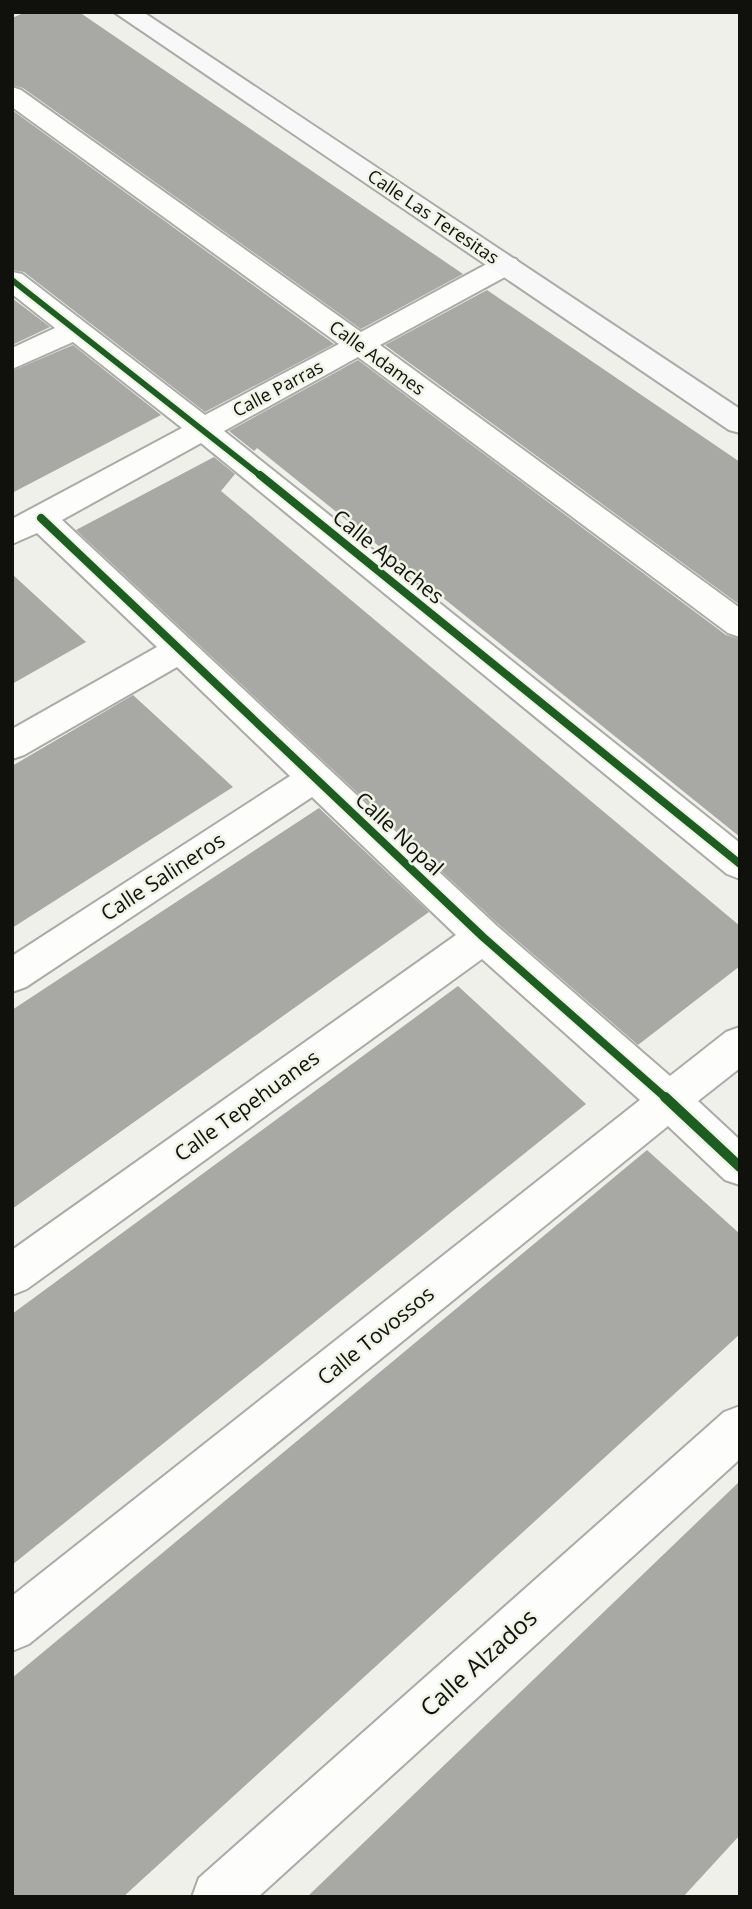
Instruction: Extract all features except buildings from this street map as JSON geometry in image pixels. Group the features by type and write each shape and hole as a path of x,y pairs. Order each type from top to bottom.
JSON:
{"street":[{"name":"Calle Las Teresitas","path":"126,12 740,423"},
{"name":"Calle Adames","path":"12,95 360,345 740,625"},
{"name":"Calle Parras","path":"27,526 506,265"},
{"name":"Calle Apaches","path":"12,280 203,429 740,864"},
{"path":"12,360 76,329"},
{"name":"Calle Nopal","path":"27,526 179,650 483,937 670,1101 740,1167"},
{"path":"12,746 179,650"},
{"name":"Calle Salineros","path":"12,976 314,778"},
{"name":"Calle Tepehuanes","path":"12,1275 483,937"},
{"name":"Calle Tovossos","path":"12,1627 740,1044"},
{"name":"Calle Alzados","path":"218,1897 740,1428"}],"cycle path":[{"path":"12,280 203,429 740,864"},
{"path":"41,518 483,937 670,1101 740,1167"}]}
